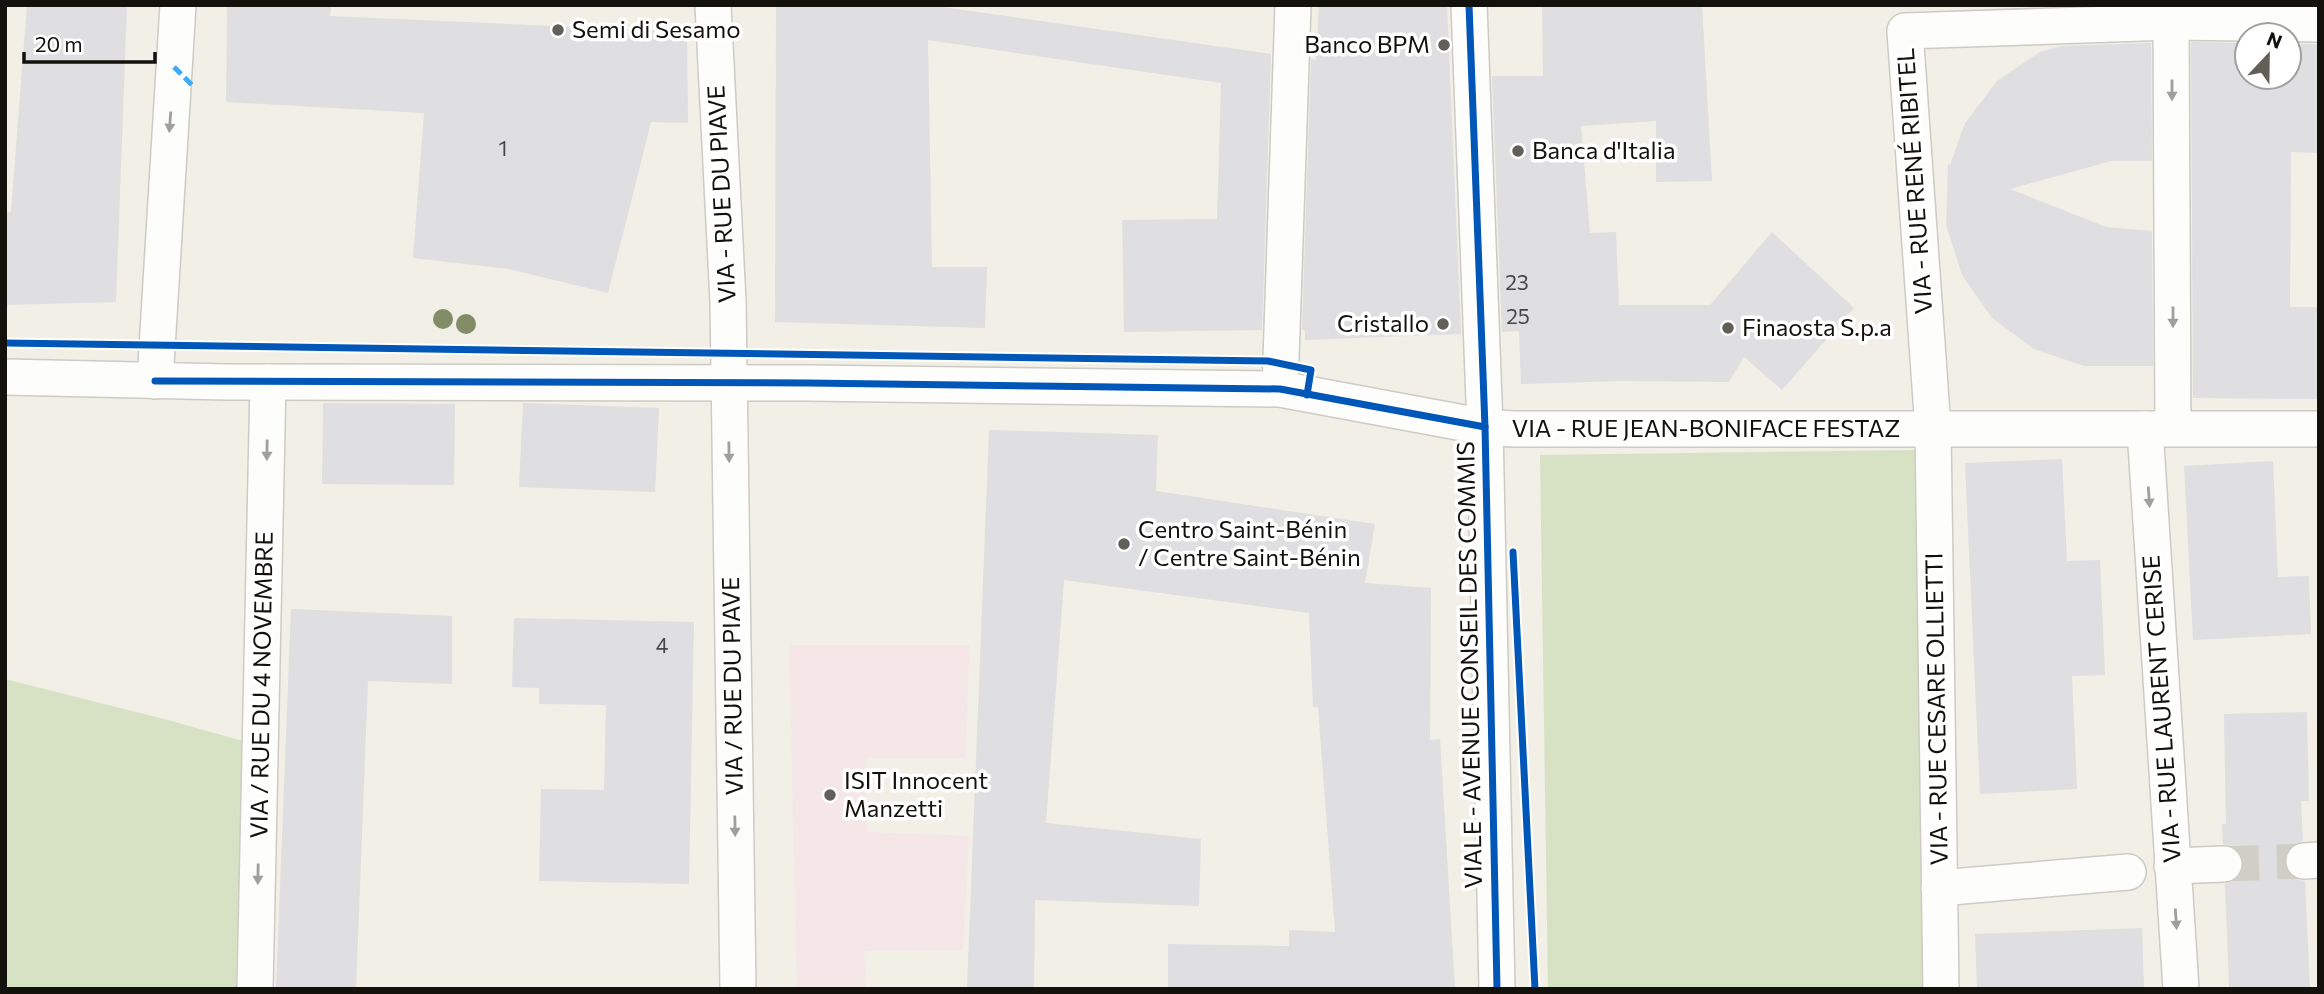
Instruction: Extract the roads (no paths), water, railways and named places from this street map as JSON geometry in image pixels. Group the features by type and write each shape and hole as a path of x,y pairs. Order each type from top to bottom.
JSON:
{"street":[{"path":"155,381 183,76 178,5"},
{"name":"VIA - RUE DU PIAVE","path":"713,5 727,302 727,384"},
{"path":"1280,389 1293,5"},
{"name":"VIALE - AVENUE CONSEIL DES COMMIS","path":"1469,5 1485,428 1497,989"},
{"name":"VIA - RUE RENÉ RIBITEL","path":"1933,429 1904,18 2319,24"},
{"name":"VIA - RUE LAURENT CERISE","path":"2171,22 2159,428 2172,866 2180,989"},
{"name":"VIA - RUE JEAN-BONIFACE FESTAZ","path":"5,377 155,381 1280,389 1485,428 2319,429"},
{"name":"VIA / RUE DU 4 NOVEMBRE","path":"256,989 268,382"},
{"name":"VIA / RUE DU PIAVE","path":"727,384 738,989"},
{"name":"VIA - RUE CESARE OLLIETTI","path":"1933,429 1941,989"},
{"path":"2172,866 2224,864"},
{"path":"1940,888 2128,872"}],"tunnel":[{"path":"2224,864 2304,861"}],"place":[{"name":"Semi di Sesamo","path":"558,30"},
{"name":"Banco BPM","path":"1444,45"},
{"name":"Banca d'Italia","path":"1518,151"},
{"name":"Cristallo","path":"1443,324"},
{"name":"Finaosta S.p.a","path":"1728,328"},
{"name":"Centro Saint-Bénin / Centre Saint-Bénin","path":"1124,544"},
{"name":"ISIT Innocent Manzetti","path":"830,795"}]}
